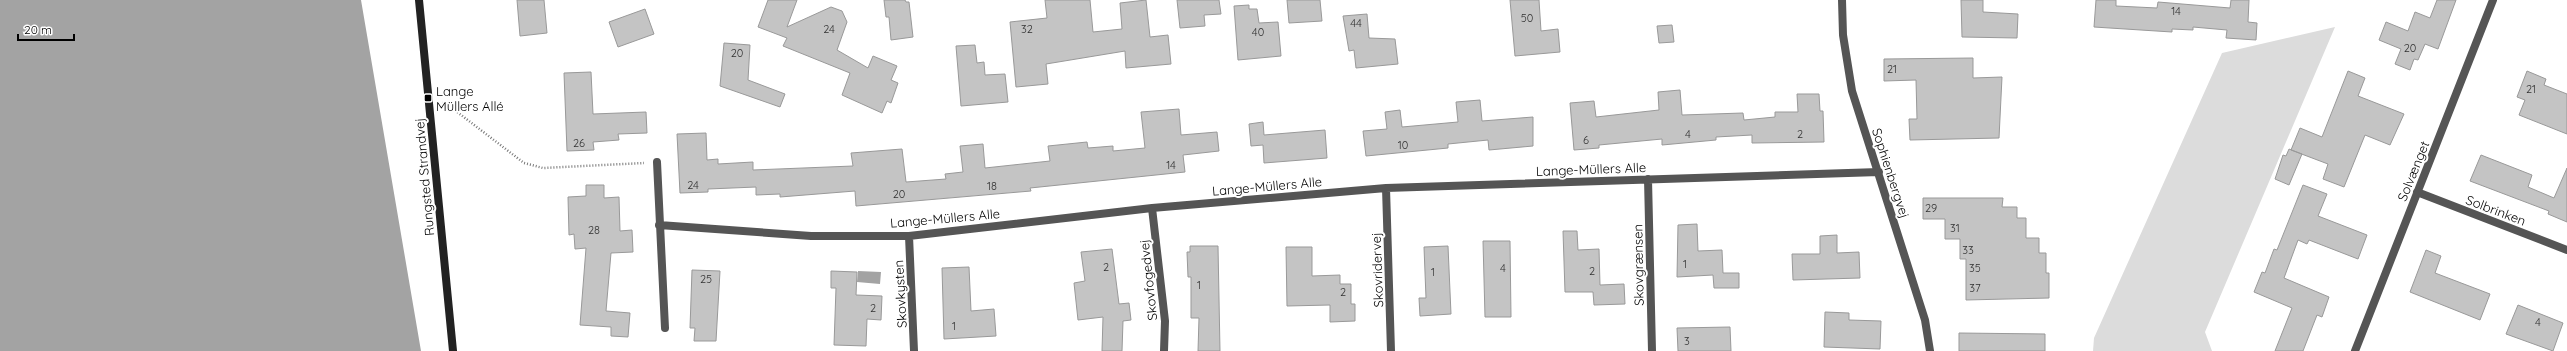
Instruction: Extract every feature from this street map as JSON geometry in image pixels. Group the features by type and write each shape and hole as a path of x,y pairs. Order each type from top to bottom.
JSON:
{"main road":[{"name":"Rungsted Strandvej","path":"419,0 453,351"}],"street":[{"name":"Sophienbergvej","path":"1842,0 1843,35 1852,91 1925,320 1930,351"},
{"name":"Solvænget","path":"2355,351 2493,0"},
{"path":"657,162 665,328"},
{"name":"Lange-Müllers Alle","path":"660,225 810,236 908,236 1152,208 1386,188 1879,172"},
{"name":"Skovgrænsen","path":"1648,179 1652,351"},
{"name":"Skovridervej","path":"1386,188 1391,351"},
{"name":"Solbrinken","path":"2417,192 2567,250"},
{"name":"Skovfogedvej","path":"1152,208 1165,321 1164,351"},
{"name":"Skovkysten","path":"908,236 914,351"}],"path":[{"path":"428,98 448,105 524,163 543,168 657,162"}],"shaded area":[{"path":"0,0 361,0 421,351 0,351"},
{"path":"2335,27 2205,332 2212,351 2093,351 2094,338 2222,53"},
{"path":"858,271 881,272 880,284 857,282"}],"building":[{"path":"517,0 544,0 547,33 520,36"},
{"path":"768,0 797,0 787,27 831,7 842,11 847,22 837,50 868,68 873,56 897,66 891,80 898,83 891,103 887,101 882,113 842,95 850,73 783,46 787,38 758,27"},
{"path":"884,0 905,0 906,2 909,2 913,37 891,40 889,17 886,17"},
{"path":"1045,0 1090,0 1093,32 1122,29 1120,3 1146,0 1150,37 1168,35 1171,64 1126,68 1125,51 1046,64 1048,84 1016,87 1010,22 1047,18"},
{"path":"1177,0 1219,0 1221,14 1204,15 1205,26 1180,28"},
{"path":"1287,0 1320,0 1322,21 1289,23"},
{"path":"1510,0 1539,0 1541,31 1558,29 1560,52 1515,56"},
{"path":"1961,0 1983,0 1983,12 2018,14 2017,38 1962,37"},
{"path":"2096,0 2116,0 2116,6 2157,8 2158,2 2230,8 2231,0 2249,0 2248,22 2257,23 2256,40 2226,38 2227,30 2193,27 2193,30 2172,29 2172,32 2094,27"},
{"path":"2437,0 2456,0 2438,49 2425,44 2418,60 2414,59 2410,70 2395,64 2401,49 2379,40 2386,22 2408,31 2415,12 2430,18"},
{"path":"1249,5 1249,9 1257,9 1259,23 1278,22 1281,56 1238,60 1234,6"},
{"path":"645,9 654,34 618,47 609,22"},
{"path":"1367,14 1369,38 1395,39 1398,64 1356,68 1354,50 1349,51 1343,16"},
{"path":"1672,25 1674,42 1659,43 1657,26"},
{"path":"724,43 750,45 748,80 785,94 780,107 720,86"},
{"path":"975,45 977,63 984,62 985,75 1005,74 1008,102 961,106 956,46"},
{"path":"1973,58 1973,78 2002,77 1999,138 1910,140 1909,119 1917,119 1916,80 1884,81 1884,59"},
{"path":"2348,71 2365,78 2358,96 2404,114 2390,145 2365,135 2344,187 2323,179 2328,164 2291,150 2300,128 2322,137"},
{"path":"2527,71 2546,79 2544,85 2567,94 2567,134 2519,115 2525,100 2517,97"},
{"path":"591,72 593,114 646,112 647,133 618,134 619,140 593,142 594,150 567,151 564,73"},
{"path":"1680,90 1682,115 1743,113 1744,120 1775,117 1775,112 1798,112 1797,94 1819,94 1820,111 1823,111 1824,142 1752,143 1752,135 1716,137 1716,140 1662,145 1662,139 1599,145 1599,148 1574,150 1570,103 1594,101 1596,117 1659,110 1658,92"},
{"path":"1480,100 1482,121 1533,117 1533,146 1489,150 1488,140 1448,144 1448,148 1366,156 1363,131 1387,129 1385,112 1400,110 1402,127 1458,122 1456,102"},
{"path":"1179,109 1181,135 1217,132 1219,151 1183,155 1185,172 1030,188 1031,191 856,206 855,191 780,197 780,194 756,195 756,187 708,189 708,192 680,193 677,134 706,133 707,160 718,159 718,164 753,162 753,170 853,166 851,153 902,149 906,182 946,179 945,174 963,172 960,146 983,144 985,168 1050,161 1048,146 1087,142 1088,148 1113,146 1113,151 1145,148 1141,112"},
{"path":"1263,122 1264,135 1325,130 1327,158 1264,163 1263,145 1251,146 1249,124"},
{"path":"2289,149 2302,154 2289,185 2275,179 2283,155 2286,156"},
{"path":"2481,155 2532,175 2528,187 2554,198 2567,168 2567,222 2548,214 2549,211 2470,181"},
{"path":"586,185 604,185 604,198 619,197 620,231 632,230 633,252 611,253 606,311 630,313 628,337 611,336 611,327 580,325 586,248 575,249 574,234 569,235 568,197 586,196"},
{"path":"2303,185 2327,194 2318,216 2367,235 2358,259 2309,240 2307,244 2298,240 2284,278 2329,297 2322,317 2317,315 2303,351 2275,351 2292,308 2254,292 2262,272 2265,273 2274,249 2277,250"},
{"path":"1923,198 2003,198 2002,207 2017,207 2017,218 2026,218 2026,238 2039,238 2039,253 2046,253 2046,273 2049,273 2049,298 1966,300 1966,259 1960,259 1960,239 1945,239 1945,219 1923,219"},
{"path":"1697,224 1698,251 1722,250 1723,273 1739,273 1739,288 1714,288 1713,275 1677,277 1678,225"},
{"path":"1563,231 1577,231 1578,250 1599,249 1600,285 1624,284 1625,304 1594,305 1593,292 1565,292"},
{"path":"1837,235 1837,253 1859,252 1860,278 1793,280 1792,254 1820,254 1820,236"},
{"path":"1483,241 1510,241 1511,317 1485,317"},
{"path":"1190,246 1218,246 1220,351 1198,351 1199,318 1191,318 1191,277 1188,277 1187,252 1190,252"},
{"path":"1448,246 1451,314 1420,316 1419,298 1426,298 1424,247"},
{"path":"1286,247 1312,247 1312,276 1340,275 1340,284 1351,284 1351,304 1355,304 1355,321 1330,322 1330,305 1287,306"},
{"path":"1112,249 1119,304 1129,303 1131,320 1123,321 1122,351 1102,351 1103,317 1078,320 1074,283 1085,281 1081,252"},
{"path":"2426,250 2441,256 2435,273 2490,294 2480,320 2410,292"},
{"path":"969,267 971,311 994,309 996,336 944,339 942,268"},
{"path":"692,270 720,271 716,341 694,341 695,328 690,328"},
{"path":"831,271 857,272 856,295 882,296 881,320 867,319 866,346 834,345 836,288 831,288"},
{"path":"2518,305 2563,323 2553,351 2506,334"},
{"path":"1825,312 1849,313 1849,320 1881,321 1880,349 1824,347"},
{"path":"1730,327 1731,351 1678,351 1677,328"},
{"path":"1959,333 2045,334 2045,351 1959,351"}],"place":[{"name":"Lange Müllers Allé","path":"428,98"}]}
